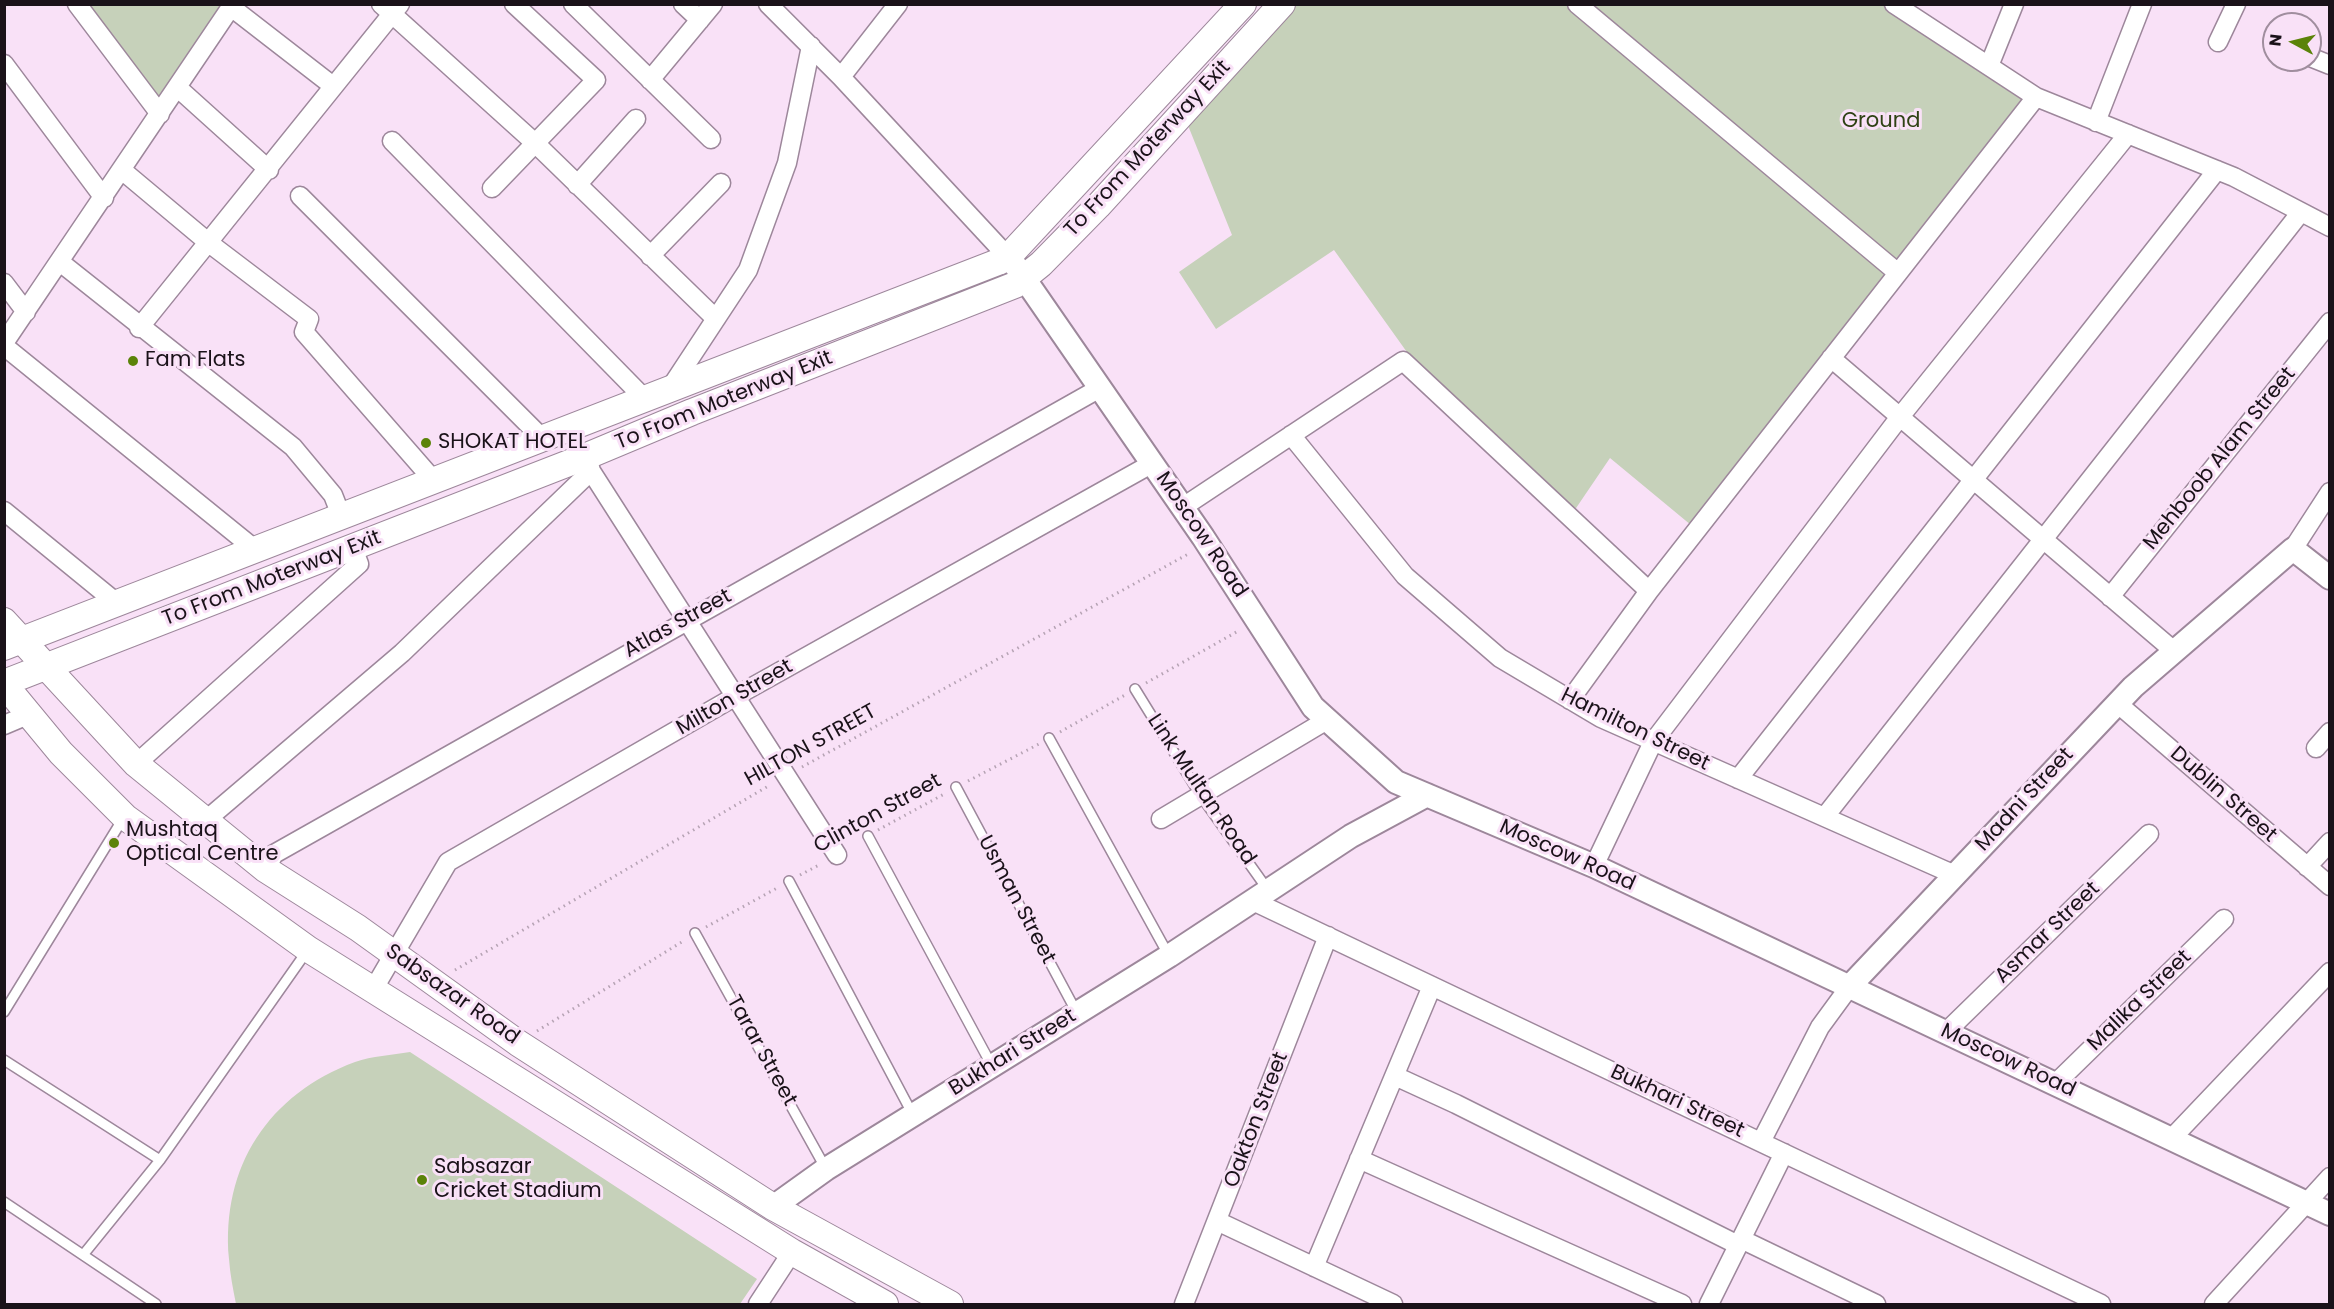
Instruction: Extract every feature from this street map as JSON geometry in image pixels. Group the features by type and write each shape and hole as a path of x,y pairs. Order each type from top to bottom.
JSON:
{"main road":[{"name":"To From Moterway Exit","path":"13,644 435,482 671,387 1008,257 1243,4"},
{"name":"To From Moterway Exit","path":"4,683 353,548 589,464 692,412 1006,289 1025,278 1098,206 1282,4"},
{"name":"Sabsazar Road","path":"4,621 13,644 44,667 136,764 265,869 395,955 518,1042 773,1207 950,1305"},
{"name":"Sabsazar Road","path":"4,683 61,753 125,817 308,949 792,1252 885,1305"}],"street":[{"path":"77,4 160,114"},
{"path":"492,188 596,80 514,4"},
{"path":"573,4 711,139"},
{"path":"683,4 700,20"},
{"path":"650,80 713,4"},
{"path":"768,4 841,77 1008,257"},
{"path":"841,77 898,4"},
{"path":"1577,4 1898,273"},
{"path":"1894,4 2036,97 2217,170 2330,227"},
{"path":"1989,66 2014,4"},
{"path":"2096,122 2142,4"},
{"path":"2218,42 2236,4"},
{"path":"257,551 4,345 232,6 333,86"},
{"path":"139,328 269,170 391,8 535,143 716,319"},
{"path":"671,387 748,270 787,163 810,46"},
{"path":"4,64 104,198"},
{"path":"178,88 269,170"},
{"path":"1570,700 1649,591 2036,97"},
{"path":"577,185 636,119"},
{"path":"1594,866 1653,742 1899,418 2128,134"},
{"path":"392,141 644,398"},
{"path":"1738,779 2217,170"},
{"path":"123,171 209,243 309,319 304,332 435,482"},
{"path":"651,256 721,183"},
{"path":"300,196 543,439"},
{"path":"1826,815 2301,212"},
{"name":"Moscow Road","path":"1008,257 1025,278 1208,543 1313,707 1396,782 1594,866 2330,1214"},
{"path":"60,262 139,328 293,447 333,495 342,518"},
{"path":"4,283 26,312"},
{"name":"Mehboob Alam Street","path":"2110,597 2330,322"},
{"path":"1831,358 2174,651"},
{"path":"1183,507 1403,361 1649,591"},
{"name":"Atlas Street","path":"265,869 274,854 687,618 1100,388"},
{"name":"Hamilton Street","path":"1292,435 1405,576 1500,658 1570,700 1653,742 1826,815 1955,874"},
{"path":"205,821 402,653 589,464 837,855"},
{"name":"Milton Street","path":"373,990 448,862 736,696 1153,464"},
{"name":"Madni Street","path":"1761,1142 1820,1027 1850,986 2117,703 2293,549 2330,492"},
{"path":"4,511 118,604"},
{"path":"136,764 359,564 353,548"},
{"path":"2293,549 2330,578"},
{"name":"Dublin Street","path":"2117,703 2330,886"},
{"path":"4,725 30,714"},
{"path":"1161,819 1327,720"},
{"path":"2316,748 2330,732"},
{"name":"Bukhari Street","path":"773,1207 826,1169 1169,956 1351,836 1427,795"},
{"name":"Asmar Street","path":"1946,1032 2149,834"},
{"path":"2307,867 2330,842"},
{"name":"Bukhari Street","path":"1261,895 1328,936 2101,1305"},
{"name":"Malika Street","path":"2056,1083 2224,920"},
{"name":"Oakton Street","path":"1184,1305 1328,936"},
{"path":"2172,1138 2330,972"},
{"path":"1314,1267 1432,986"},
{"path":"1395,1076 1739,1242 1876,1305"},
{"path":"1709,1305 1784,1153"},
{"path":"1359,1159 1682,1305"},
{"path":"2214,1305 2308,1204 2330,1177"},
{"path":"1217,1221 1393,1305"},
{"path":"758,1305 792,1252"}],"lane":[{"name":"Link Multan Road","path":"1135,689 1261,895"},
{"path":"1049,738 1169,956"},
{"name":"Usman Street","path":"956,787 1077,1013"},
{"path":"4,1012 125,817"},
{"path":"868,836 992,1066"},
{"path":"789,881 913,1115"},
{"name":"Tarar Street","path":"695,933 826,1169"},
{"path":"83,1256 160,1160 308,949"},
{"path":"4,1073 8,1062 160,1160"},
{"path":"4,1202 156,1305"}],"path":[{"name":"HILTON STREET","path":"434,982 787,775 1208,543"},
{"name":"Clinton Street","path":"868,836 1049,738 1257,620"},
{"name":"Clinton Street","path":"518,1042 695,933 837,855"}],"green space":[{"path":"73,5 233,5 160,114"},
{"name":"Ground","path":"1282,5 1894,5 2036,97 1697,530 1610,458 1570,517 1409,355 1334,250 1216,329 1179,272 1232,235 1183,113"},
{"name":"Sabsazar Cricket Stadium","path":"410,1052 757,1279 740,1304 236,1304 229,1265 229,1225 233,1193 243,1164 257,1138 275,1114 298,1093 325,1076 362,1060"}],"place":[{"name":"Fam Flats","path":"133,361"},
{"name":"SHOKAT HOTEL","path":"426,443"},
{"name":"Mushtaq Optical Centre","path":"114,843"},
{"name":"Sabsazar Cricket Stadium","path":"422,1180"}]}
